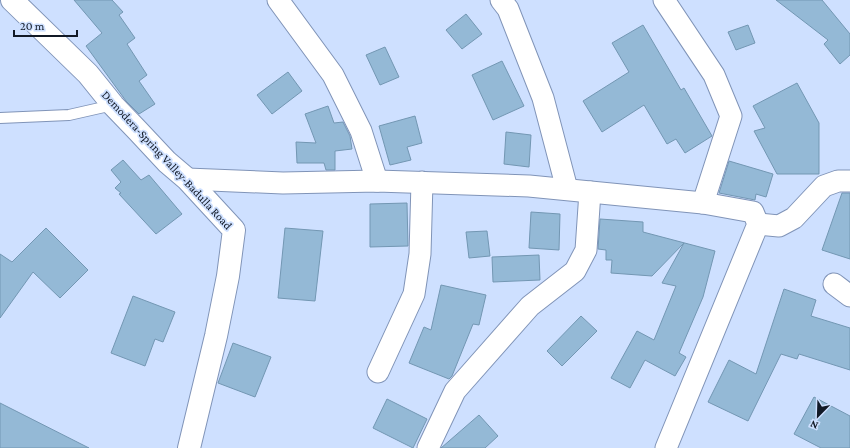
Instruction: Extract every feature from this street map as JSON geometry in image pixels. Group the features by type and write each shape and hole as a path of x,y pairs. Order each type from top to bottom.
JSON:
{"main road":[{"name":"Demodera-Spring Valley-Badulla Road","path":"12,0 88,74 114,105 167,162 187,179 234,230 228,276 216,336 189,448"}],"street":[{"path":"278,0 333,75 361,131 377,180"},
{"path":"500,0 508,9 543,98 567,189"},
{"path":"664,0 714,75 730,116 703,203"},
{"path":"187,179 283,183 377,180 529,186 703,203 753,212 758,224 666,448"},
{"path":"758,224 779,226 794,218 824,186 838,181 850,181"},
{"path":"378,372 414,294 420,254 422,182"},
{"path":"428,448 455,391 530,306 575,271 586,250 590,192"}],"lane":[{"path":"0,118 69,115 114,105"}],"building":[{"path":"74,0 112,0 123,12 119,15 135,38 127,44 147,75 139,81 155,104 139,114 126,101 86,46 102,33"},
{"path":"776,0 822,0 850,34 850,55 840,64 824,44 828,40"},
{"path":"466,14 482,34 462,49 446,30"},
{"path":"643,25 681,90 684,88 712,136 685,153 676,139 667,144 644,105 602,132 583,101 629,72 612,43"},
{"path":"748,25 755,43 736,50 728,32"},
{"path":"385,47 399,77 380,85 366,55"},
{"path":"502,61 524,106 493,120 472,75"},
{"path":"288,72 302,91 272,114 257,95"},
{"path":"797,83 819,123 819,174 777,174 754,131 765,128 753,106"},
{"path":"328,106 334,123 343,122 350,136 352,149 335,151 335,170 326,170 324,163 297,163 296,142 316,143 305,114"},
{"path":"415,116 422,143 407,147 411,160 390,165 379,126"},
{"path":"506,132 531,135 529,167 504,164"},
{"path":"123,160 141,180 149,175 182,214 156,234 115,188 121,182 111,170"},
{"path":"729,161 773,174 766,197 756,194 755,200 719,193"},
{"path":"842,193 850,193 850,259 822,250"},
{"path":"407,203 408,246 370,247 370,204"},
{"path":"531,212 560,214 559,250 529,248"},
{"path":"600,219 643,222 643,232 715,251 703,297 679,353 686,357 675,376 645,360 630,388 611,378 637,331 654,340 676,286 662,283 684,243 652,276 611,273 612,260 606,260 606,250 598,249"},
{"path":"46,228 88,270 60,298 33,272 0,318 0,254 12,262"},
{"path":"285,228 323,231 315,301 278,298"},
{"path":"487,231 490,256 469,258 466,232"},
{"path":"539,255 540,280 493,282 492,257"},
{"path":"441,285 486,295 479,325 473,324 452,376 449,379 409,363 424,327 431,330"},
{"path":"784,289 816,300 811,316 850,328 850,370 799,354 797,359 781,354 748,421 708,402 729,360 756,374"},
{"path":"133,296 175,312 163,342 155,339 145,366 111,353"},
{"path":"581,316 597,331 562,366 547,351"},
{"path":"233,343 271,357 255,397 218,383"},
{"path":"814,397 850,416 850,448 821,448 794,434"},
{"path":"387,399 427,419 413,448 373,428"},
{"path":"0,403 89,448 0,448"},
{"path":"479,415 498,436 485,448 441,448"}]}
